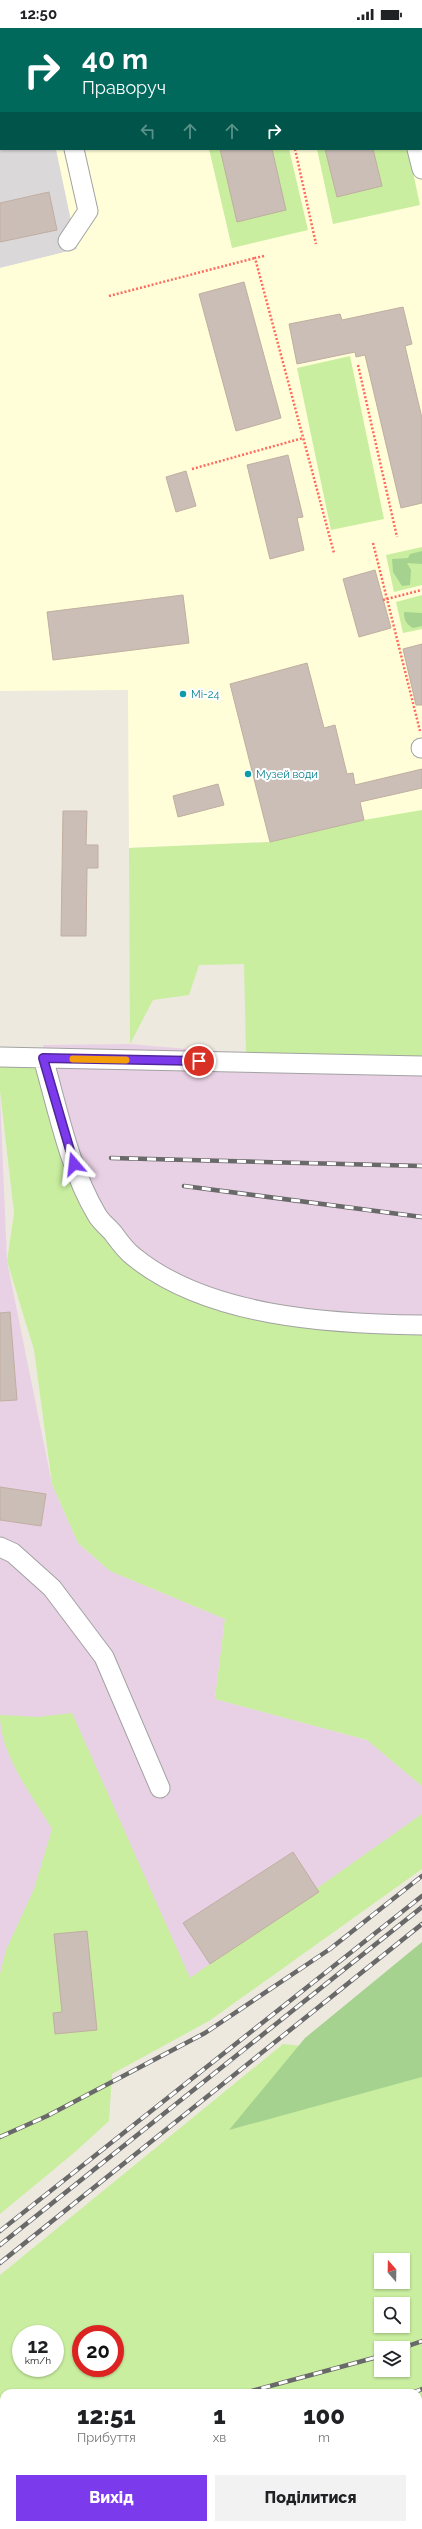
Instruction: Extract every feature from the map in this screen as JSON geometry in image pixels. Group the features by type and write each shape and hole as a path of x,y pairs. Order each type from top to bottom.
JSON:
{"lane":[{"path":"68,240 88,211 74,150"},
{"path":"417,150 422,169"},
{"path":"0,1057 422,1066"},
{"path":"43,1058 74,1164 97,1215 132,1256 173,1281 210,1297 281,1315 354,1324 422,1325"},
{"path":"0,1547 12,1553 52,1588 104,1657 160,1788"}],"path":[{"path":"295,150 316,244"},
{"path":"109,296 264,256"},
{"path":"255,258 334,553"},
{"path":"358,365 397,537"},
{"path":"192,469 303,438"},
{"path":"373,543 385,599 421,743"},
{"path":"385,599 422,590"}],"shaded area":[{"path":"0,150 56,150 77,249 0,268"},
{"path":"56,150 422,150 422,811 270,842 129,848 128,690 0,691 0,268 77,249"},
{"path":"130,1044 246,1054 422,1058 422,1325 210,1297 122,1244 79,1162 45,1064 43,1045"},
{"path":"0,1095 7,1261 52,1484 78,1543 110,1571 225,1619 215,1699 367,1740 422,1786 422,1814 109,2049 0,2097"}],"green space":[{"path":"209,150 289,150 308,230 232,248"},
{"path":"317,150 408,150 420,205 333,224"},
{"path":"350,356 384,519 331,530 297,368"},
{"path":"422,547 422,585 394,592 386,555"},
{"path":"422,551 422,564 407,563 411,570 410,585 402,586 393,572 392,559 408,558 410,554"},
{"path":"422,595 422,629 403,633 396,602"},
{"path":"404,612 422,613 422,626 413,628 406,622"},
{"path":"422,810 422,1058 246,1054 244,964 199,965 189,995 153,1000 130,1044 129,848 270,842 364,820"},
{"path":"43,1058 74,1164 122,1244 165,1276 246,1307 422,1325 422,1786 367,1740 215,1699 225,1619 110,1571 78,1543 52,1484 34,1350 7,1261 14,1213 0,1091 0,1061"},
{"path":"72,1713 190,1978 422,1814 422,1869 209,2021 112,2074 109,2121 75,2152 0,2214 0,1974 6,1950 34,1889 52,1829 11,1760 1,1730 0,1715 38,1717"},
{"path":"422,1942 422,2077 229,2130 305,2038"},
{"path":"283,2044 422,2059 422,2389 0,2389 0,2275"}],"building":[{"path":"220,150 272,150 286,210 237,222"},
{"path":"325,150 373,150 382,186 337,197"},
{"path":"49,192 57,230 0,242 0,203"},
{"path":"244,282 281,418 236,431 199,294"},
{"path":"403,307 412,344 405,346 422,418 422,503 401,508 365,355 356,357 355,352 297,364 289,324 340,314 342,320"},
{"path":"288,455 303,517 297,518 304,550 270,559 247,465"},
{"path":"186,471 196,506 176,512 166,477"},
{"path":"375,570 391,628 359,637 343,579"},
{"path":"183,595 189,643 53,660 47,612"},
{"path":"422,644 422,705 416,705 403,649"},
{"path":"307,663 324,728 335,725 347,774 353,773 355,785 422,769 422,788 360,802 364,820 270,842 230,684"},
{"path":"218,784 224,805 178,817 173,796"},
{"path":"63,811 87,811 86,845 98,845 98,868 87,868 86,936 61,936"},
{"path":"10,1312 17,1400 0,1401 0,1313"},
{"path":"0,1487 46,1494 41,1526 0,1520"},
{"path":"293,1852 319,1892 210,1964 183,1923"},
{"path":"87,1931 97,2030 55,2034 53,2013 62,2012 54,1934"}],"railway":[{"path":"111,1158 422,1166"},
{"path":"184,1186 422,1217"},
{"path":"0,2137 47,2116 205,2033 330,1949 422,1876"},
{"path":"0,2231 422,1896"},
{"path":"0,2245 422,1907"},
{"path":"0,2263 422,1924"},
{"path":"410,2345 422,2341"},
{"path":"259,2389 374,2358"}],"slow traffic":[{"path":"73,1059 126,1060"}],"place":[{"name":"Мі-24","path":"183,694"},
{"name":"Музей води","path":"248,774"}],"route":[{"path":"74,1164 43,1058 199,1061"}]}
